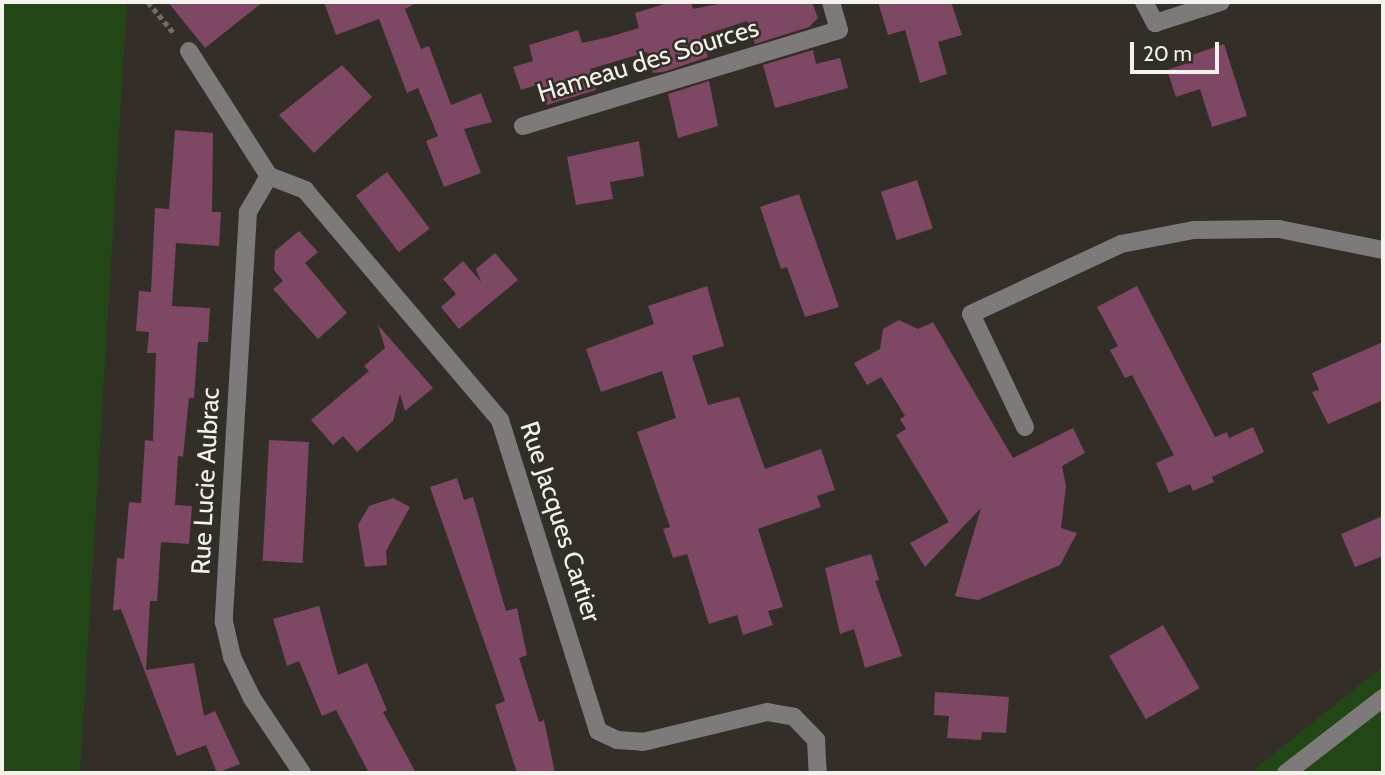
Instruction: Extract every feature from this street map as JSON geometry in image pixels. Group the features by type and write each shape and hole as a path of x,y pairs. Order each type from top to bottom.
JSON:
{"street":[{"name":"Hameau des Sources","path":"523,126 839,30 831,2"},
{"path":"1144,2 1155,23 1221,2"},
{"path":"189,51 269,176"},
{"name":"Rue Lucie Aubrac","path":"269,176 248,212 224,622 232,657 252,698 302,773"},
{"name":"Rue Jacques Cartier","path":"269,176 305,190 500,420 598,731 617,740 643,743 767,712 794,718 816,740 818,773"},
{"path":"1025,427 971,314 1121,244 1194,230 1279,229 1383,250"},
{"path":"1286,773 1383,698"}],"path":[{"path":"148,2 189,51"}],"green space":[{"path":"2,2 127,2 80,773 2,773"},
{"path":"1383,666 1383,773 1250,773"}],"building":[{"path":"168,2 263,2 205,48"},
{"path":"324,2 418,2 405,9 421,49 429,46 451,105 481,93 492,122 464,129 481,173 444,187 426,141 438,136 418,88 407,93 379,19 336,35"},
{"path":"671,2 691,2 693,9 728,2 812,2 818,18 809,27 755,44 747,21 701,36 708,57 663,72 653,73 647,52 590,69 596,90 547,105 540,84 521,90 513,67 533,61 529,45 578,30 582,43 639,28 635,13"},
{"path":"878,2 951,2 962,35 938,42 947,74 920,83 905,30 888,35"},
{"path":"1224,44 1247,116 1212,127 1200,89 1176,97 1167,70 1191,62 1189,56"},
{"path":"813,50 816,64 840,58 848,88 775,108 763,65"},
{"path":"342,65 372,97 314,153 279,115"},
{"path":"709,81 718,126 678,138 668,94"},
{"path":"175,130 213,133 212,212 221,212 219,246 176,243 172,306 210,308 208,342 198,342 194,398 189,398 183,457 178,456 175,505 192,506 189,544 161,542 157,601 150,601 146,670 194,663 204,716 215,711 240,764 217,773 206,745 177,756 121,609 113,611 117,558 124,559 129,502 141,503 145,440 153,441 156,353 147,353 149,332 136,331 139,291 151,292 155,208 169,209"},
{"path":"639,141 644,176 610,182 613,199 576,205 567,157"},
{"path":"387,172 430,229 399,252 356,195"},
{"path":"917,180 933,229 897,240 881,192"},
{"path":"799,194 839,307 805,317 787,267 781,269 760,207"},
{"path":"299,231 318,252 305,263 347,313 318,339 273,289 283,281 274,270 275,251"},
{"path":"495,253 518,280 459,329 441,307 456,294 443,279 463,261 481,282 476,269"},
{"path":"707,286 724,346 692,356 708,405 739,397 765,469 821,449 835,490 817,496 821,507 758,529 783,607 768,611 773,625 743,635 737,615 709,624 687,554 673,558 663,529 670,527 637,432 676,418 662,371 601,392 586,349 654,324 648,306"},
{"path":"1137,286 1215,437 1227,432 1229,438 1253,427 1264,452 1212,477 1214,482 1193,491 1190,484 1169,493 1156,463 1174,455 1132,375 1125,378 1110,350 1118,346 1097,307"},
{"path":"899,320 918,329 933,322 1013,458 1073,428 1085,453 1062,466 1066,486 1061,528 1077,533 1060,565 978,600 955,596 981,508 925,567 910,543 949,522 896,435 906,429 900,419 905,416 881,377 867,385 854,363 880,349 883,329"},
{"path":"378,325 433,388 405,411 400,394 393,421 357,452 343,436 333,445 311,420 369,371 364,366 385,348"},
{"path":"1383,342 1383,400 1328,424 1312,392 1319,390 1312,373"},
{"path":"269,440 309,442 303,563 263,561"},
{"path":"457,478 464,500 473,497 506,611 517,608 527,655 519,658 539,722 544,720 555,773 517,773 495,705 505,701 430,487"},
{"path":"393,498 410,507 386,551 387,565 365,567 358,525 369,506"},
{"path":"1383,516 1383,556 1355,567 1341,534"},
{"path":"871,554 879,580 875,581 902,656 865,668 854,629 840,634 825,568"},
{"path":"319,606 338,675 367,663 387,710 383,712 416,773 369,773 336,710 322,716 299,661 287,666 273,619"},
{"path":"1163,625 1200,688 1146,719 1109,656"},
{"path":"935,692 1009,697 1006,733 982,732 981,740 947,738 949,716 934,715"}]}
